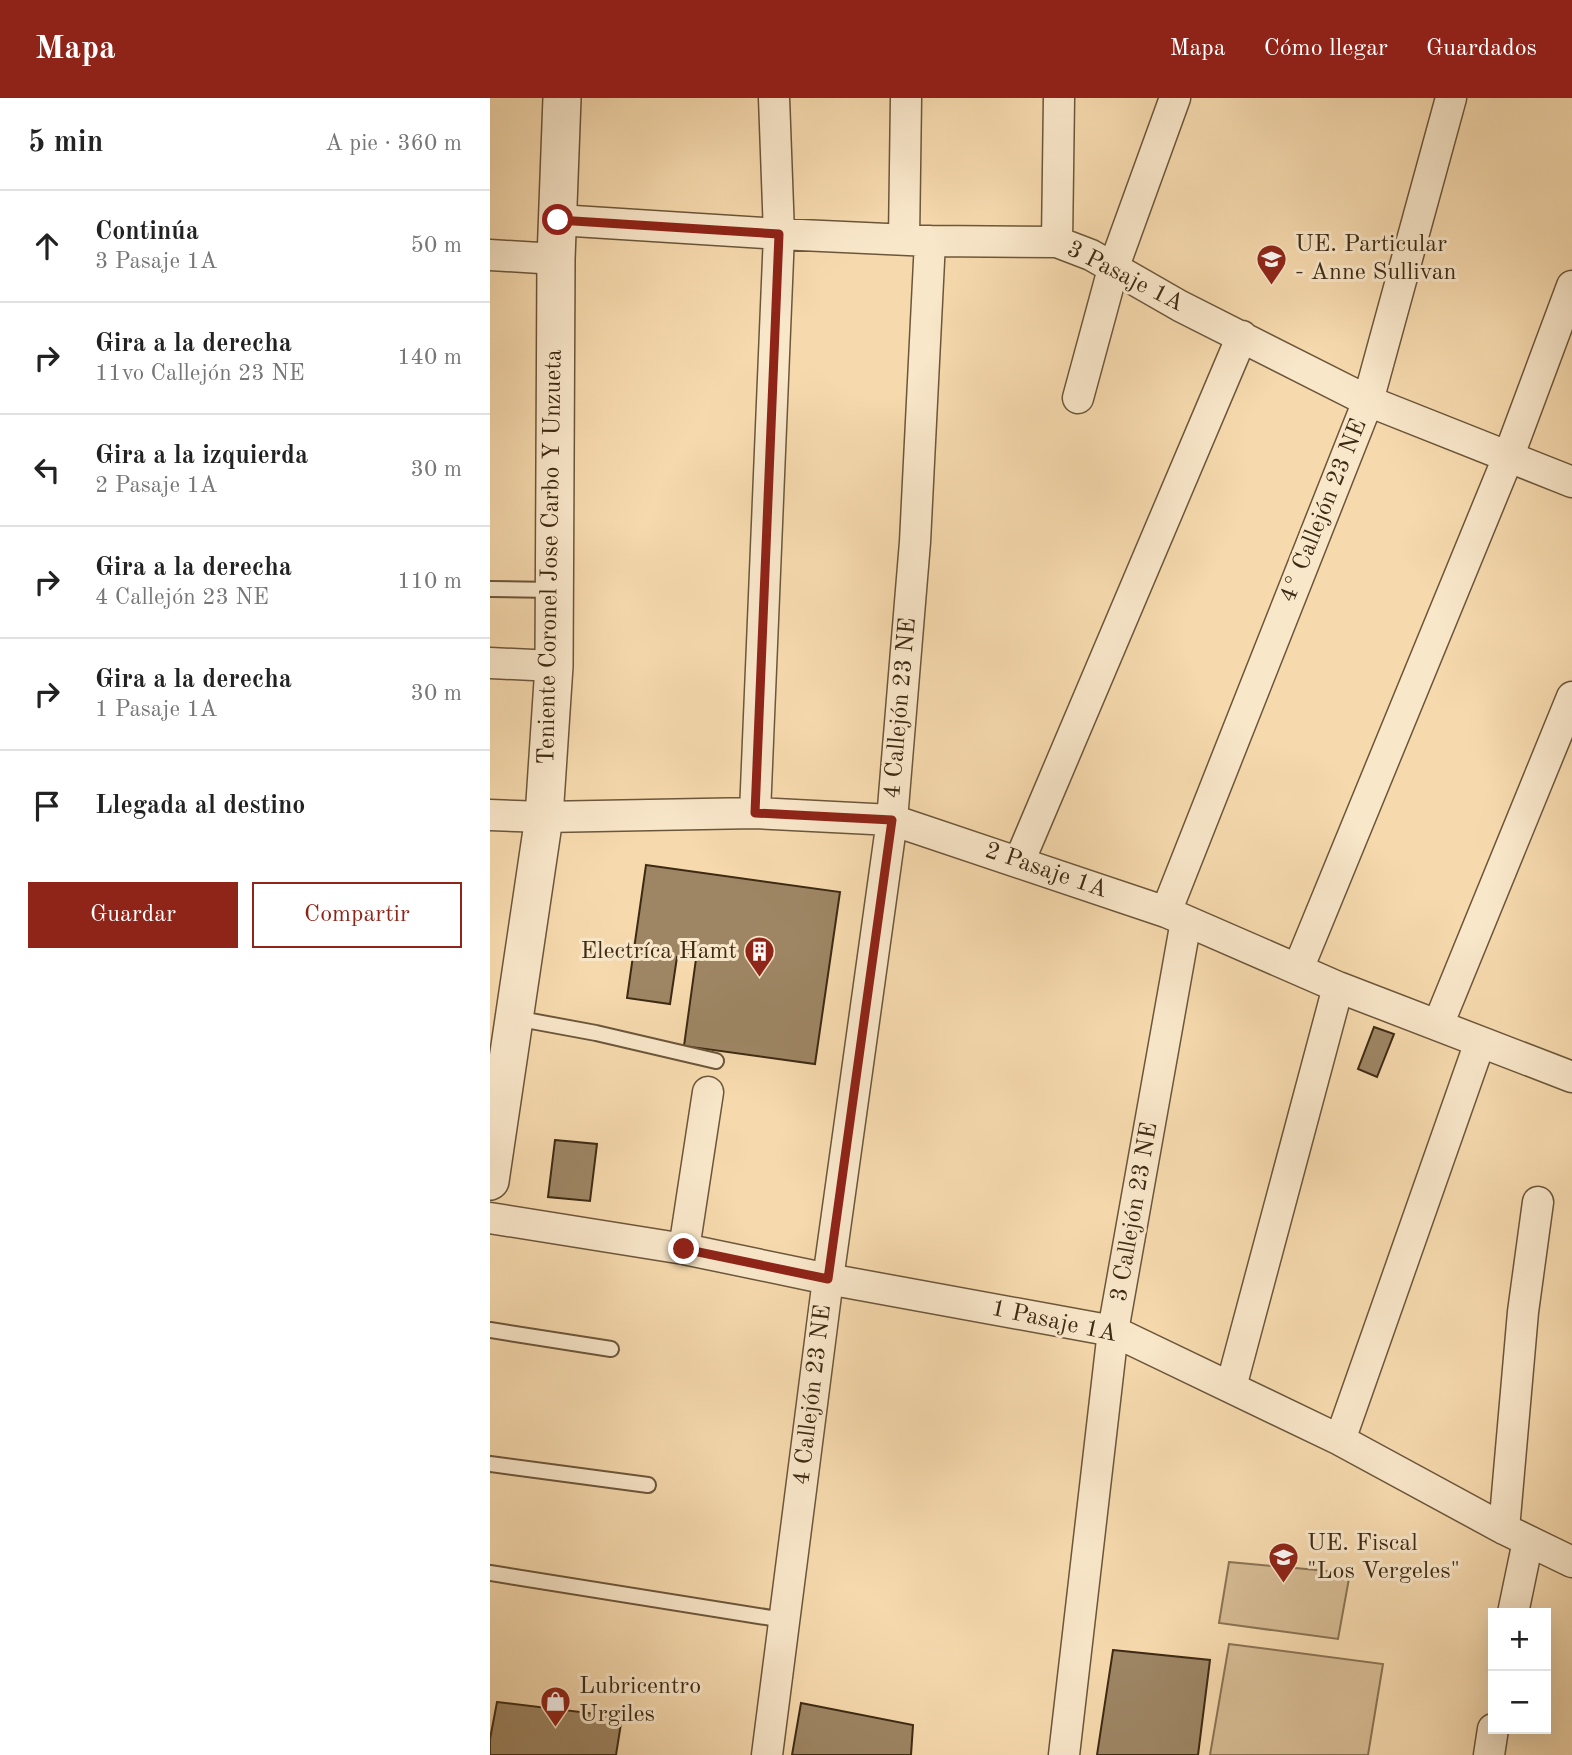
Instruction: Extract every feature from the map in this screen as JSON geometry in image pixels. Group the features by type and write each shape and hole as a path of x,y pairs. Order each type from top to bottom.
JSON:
{"street":[{"name":"Teniente Coronel Jose Carbo Y Unzueta","path":"490,1181 544,817 554,666 556,259 562,98"},
{"path":"755,813 779,234 774,98"},
{"name":"4 Callejón 23 NE","path":"767,1755 828,1279 892,820 915,542 917,240 906,98"},
{"path":"1057,242 1059,98"},
{"path":"1078,398 1113,269 1175,98"},
{"name":"4° Callejón 23 NE","path":"1176,917 1368,401 1451,98"},
{"name":"3 Pasaje 1A","path":"558,220 779,234 1057,242 1091,255 1181,306 1368,401 1572,482"},
{"path":"490,255 556,259"},
{"path":"1298,970 1509,455 1572,286"},
{"path":"1019,862 1242,336"},
{"path":"490,663 554,666"},
{"path":"1438,1025 1572,697"},
{"name":"2 Pasaje 1A","path":"490,815 544,817 755,813 892,820 1176,917 1338,987 1480,1042 1571,1073"},
{"name":"3 Callejón 23 NE","path":"1064,1755 1114,1331 1176,917"},
{"path":"1231,1387 1338,987"},
{"path":"1340,1440 1480,1042"},
{"path":"684,1249 708,1092"},
{"path":"1513,1608 1523,1312 1538,1202"},
{"name":"1 Pasaje 1A","path":"490,1219 684,1249 828,1279 1114,1331 1340,1440 1516,1535 1572,1562"},
{"path":"1489,1755 1492,1734"}],"lane":[{"path":"490,589 554,590"},
{"path":"514,1018 596,1033 716,1061"},
{"path":"490,1330 611,1349"},
{"path":"490,1464 648,1485"},
{"path":"490,1573 784,1620"}],"shaded area":[{"path":"1229,1562 1350,1573 1338,1639 1219,1623"},
{"path":"1229,1644 1383,1664 1368,1755 1210,1755"}],"building":[{"name":"Electríca Hamt","path":"646,865 840,892 815,1064 684,1046 696,959 677,957 670,1004 627,998"},
{"path":"1374,1027 1394,1034 1377,1077 1358,1069"},
{"path":"555,1140 597,1144 590,1201 548,1197"},
{"path":"1113,1650 1210,1660 1198,1755 1097,1755"},
{"name":"Lubricentro Urgiles","path":"497,1702 622,1717 616,1755 490,1755"},
{"path":"801,1703 913,1725 911,1755 792,1755"}],"place":[{"name":"UE. Particular - Anne Sullivan","path":"1272,286"},
{"name":"Electríca Hamt","path":"760,979"},
{"name":"UE. Fiscal \"Los Vergeles\"","path":"1284,1585"},
{"name":"Lubricentro Urgiles","path":"556,1728"}],"route":[{"path":"558,220 779,234 755,813 892,820 828,1279 684,1249"}]}
